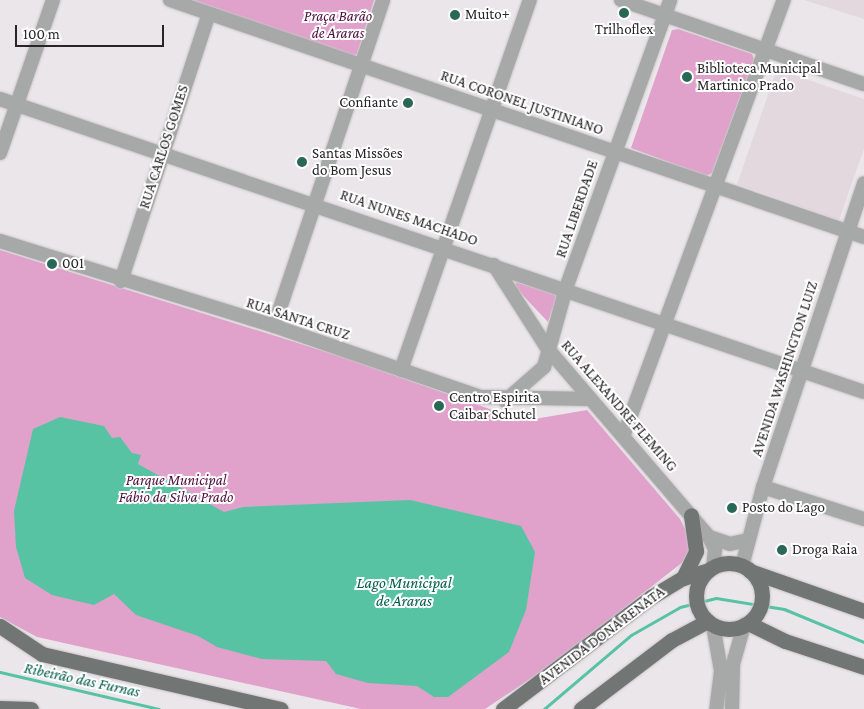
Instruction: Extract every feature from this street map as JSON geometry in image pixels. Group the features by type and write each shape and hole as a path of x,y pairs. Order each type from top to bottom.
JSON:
{"main road":[{"path":"683,578 696,550 691,515"},
{"path":"707,620 696,591 710,569 725,563 746,568 864,611"},
{"path":"746,568 762,597 749,621"},
{"name":"AVENIDA DONA RENATA","path":"503,709 683,578 710,569"},
{"path":"581,709 672,640 707,620 749,621 810,651 864,667"},
{"path":"0,626 42,654 242,705 281,709"},
{"path":"3,706 30,709"}],"street":[{"path":"0,153 54,0"},
{"name":"RUA CORONEL JUSTINIANO","path":"170,0 864,237"},
{"path":"274,326 383,0"},
{"path":"401,370 530,0"},
{"path":"621,0 864,84"},
{"name":"RUA LIBERDADE","path":"505,401 544,367 566,288 670,0"},
{"path":"624,434 784,0"},
{"name":"RUA CARLOS GOMES","path":"121,281 160,153 209,14"},
{"name":"RUA NUNES MACHADO","path":"0,99 566,288 864,392"},
{"name":"AVENIDA WASHINGTON LUIZ","path":"746,568 748,540 763,487 800,370 864,183"},
{"name":"RUA SANTA CRUZ","path":"0,242 121,281 274,326 401,370 505,401 590,399"},
{"name":"RUA ALEXANDRE FLEMING","path":"494,265 548,348 590,399 624,434 709,537 716,549 710,569"},
{"path":"763,487 864,519"},
{"path":"709,537 730,544 748,540"},
{"path":"707,620 721,671 716,709"},
{"path":"732,709 733,664 749,621"}],"shaded area":[{"path":"804,0 864,0 864,19"},
{"path":"777,69 864,99 864,149 839,220 737,184"}],"green space":[{"name":"Praça Barão de Araras","path":"193,0 374,0 357,54 353,57"},
{"path":"678,29 752,54 754,59 712,173 706,176 631,148 672,30"},
{"name":"Parque Municipal Fábio da Silva Prado","path":"0,250 346,358 523,421 587,410 680,519 689,537 688,558 554,663 485,709 361,709 37,637 0,617"},
{"path":"516,282 557,295 548,322 515,287"}],"water":[{"name":"Lago Municipal de Araras","path":"60,417 104,426 112,438 120,437 132,453 141,455 138,464 224,512 243,507 410,500 521,526 535,552 526,610 509,652 448,697 434,697 417,686 368,683 336,674 326,661 262,659 217,647 198,636 136,615 114,594 94,605 52,595 25,578 16,547 14,511 33,429"}],"waterway":[{"name":"Ribeirão das Furnas","path":"544,709 631,635 680,607 716,598 784,609 864,642"},
{"name":"Ribeirão das Furnas","path":"0,672 159,709"}],"place":[{"name":"Trilhoflex","path":"624,13"},
{"name":"Muito+","path":"455,15"},
{"name":"Biblioteca Municipal Martinico Prado","path":"687,77"},
{"name":"Confiante","path":"408,103"},
{"name":"Santas Missões do Bom Jesus","path":"302,162"},
{"name":"001","path":"52,264"},
{"name":"Centro Espirita Caibar Schutel","path":"439,406"},
{"name":"Posto do Lago","path":"732,508"},
{"name":"Droga Raia","path":"782,550"}]}
